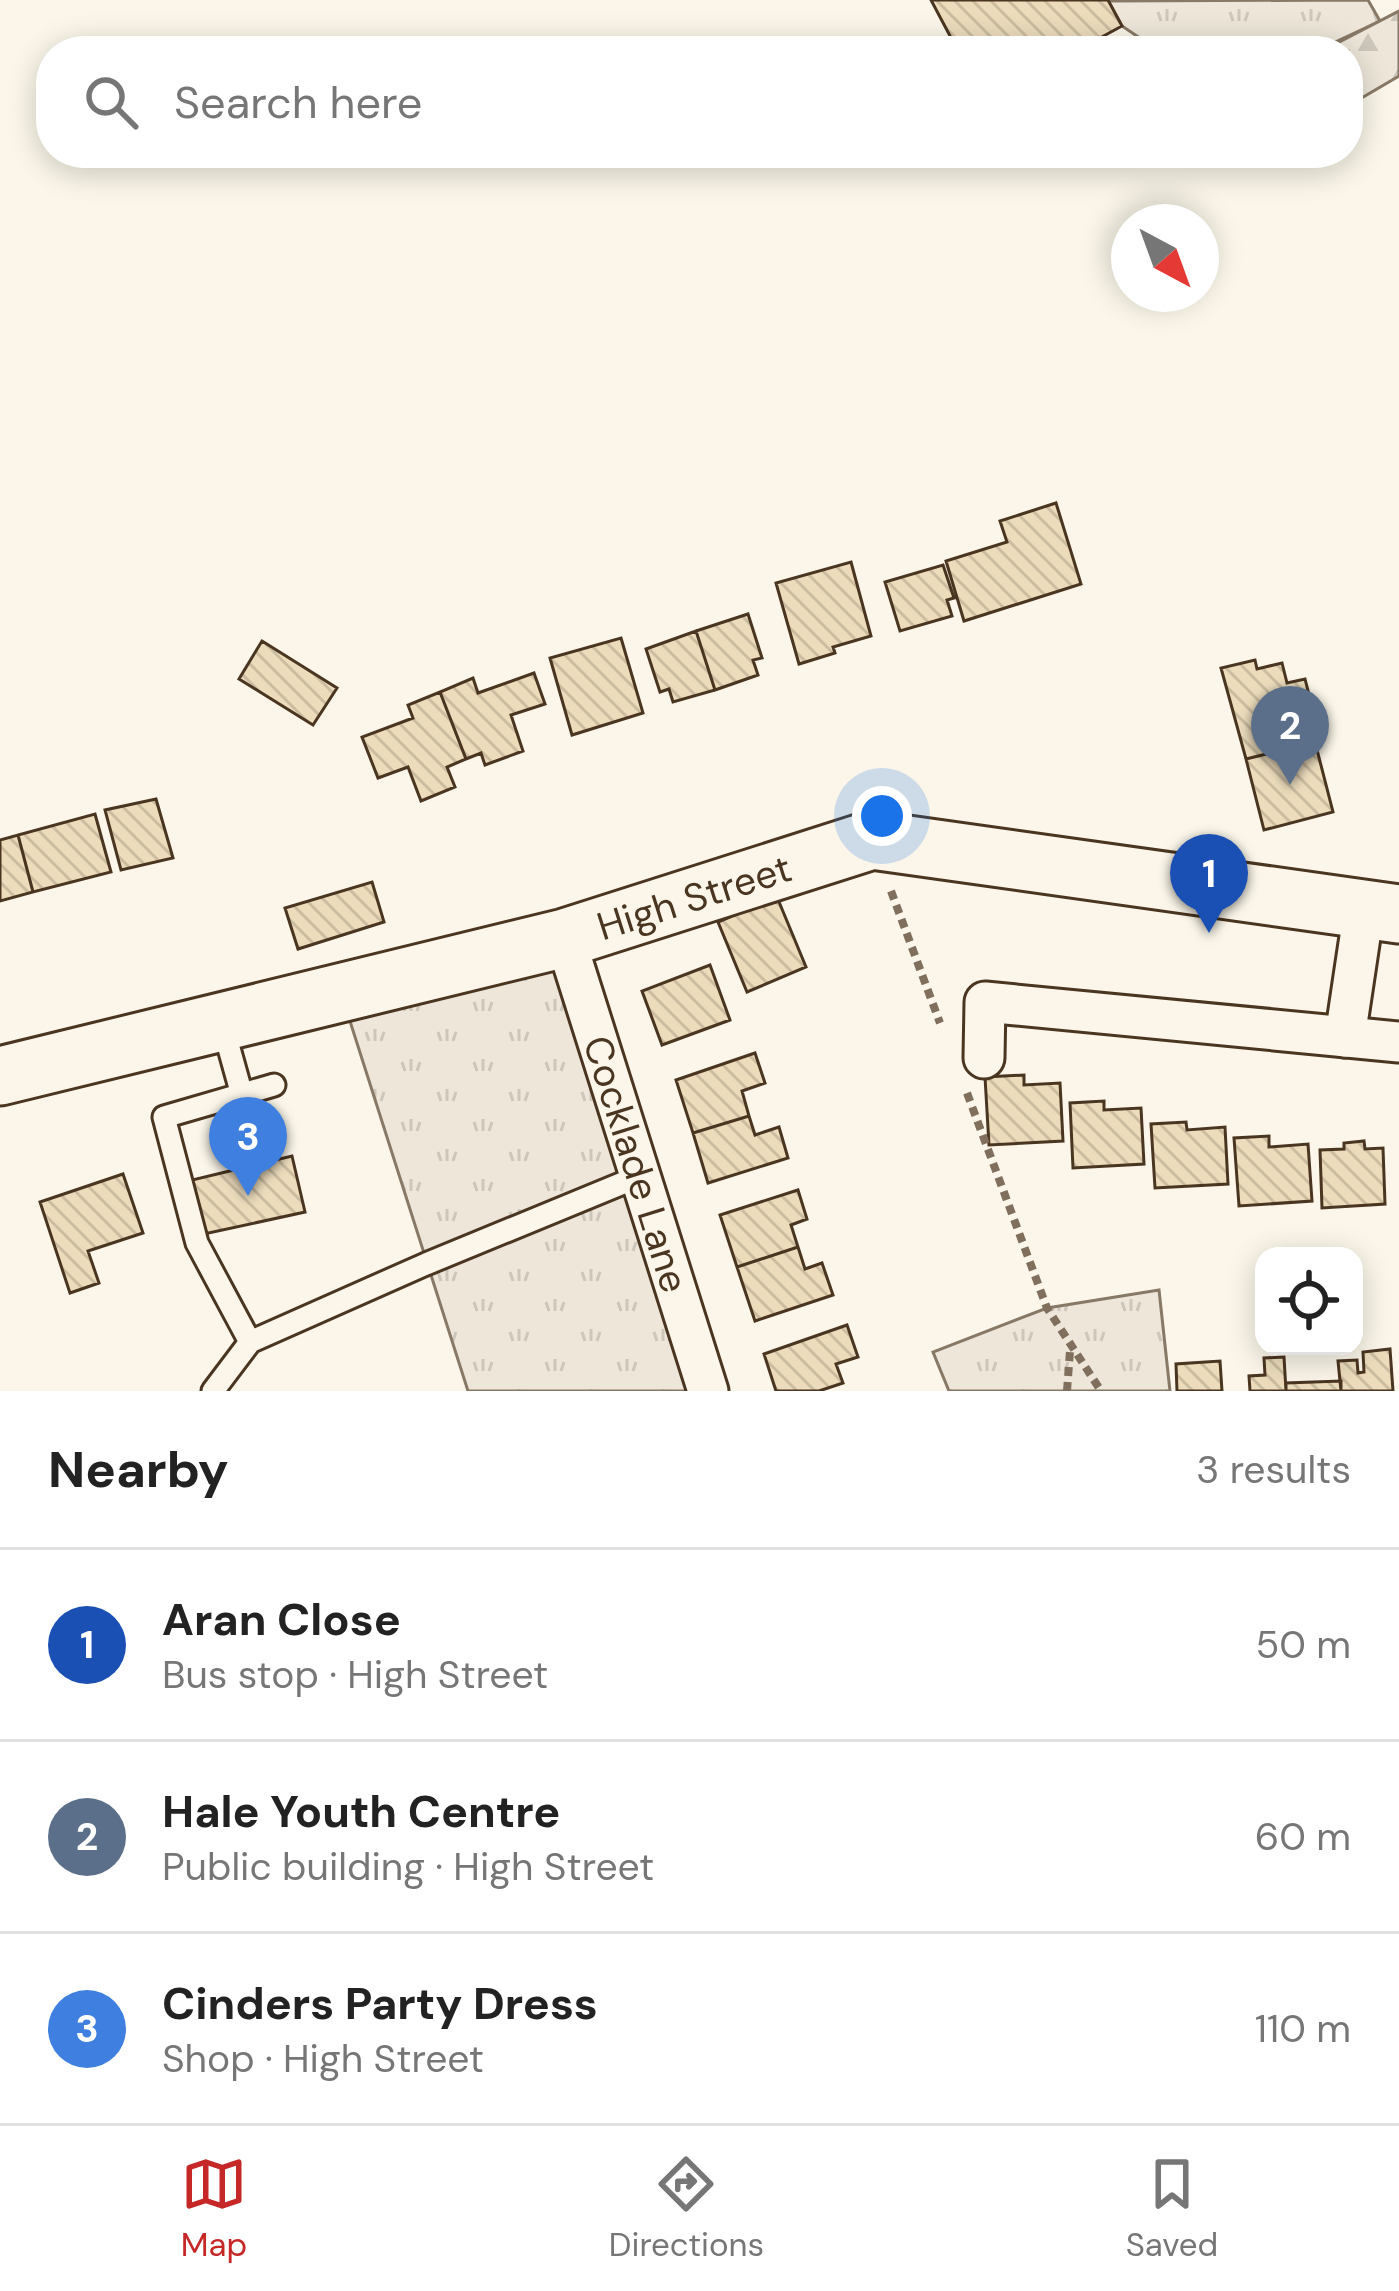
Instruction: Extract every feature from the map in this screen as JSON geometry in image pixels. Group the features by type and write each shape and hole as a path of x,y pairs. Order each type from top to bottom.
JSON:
{"street":[{"name":"High Street","path":"0,1076 565,938 872,839 1381,912"},
{"path":"1346,1037 1381,912"},
{"name":"Cocklade Lane","path":"565,938 708,1391"},
{"path":"984,1058 986,1002 1399,1042"}],"lane":[{"path":"222,1022 242,1095"},
{"path":"250,1342 197,1244 164,1117 274,1085"},
{"path":"213,1391 250,1342 640,1176"}],"path":[{"path":"1047,1308 1101,1391"},
{"path":"1067,1391 1071,1347"}],"green space":[{"path":"1368,0 1380,21 1348,36 1137,36 1122,26 1108,1"},
{"path":"1399,11 1399,76 1363,97 1363,36 1351,36"},
{"path":"565,938 708,1391 468,1391 341,993"},
{"path":"1159,1290 1170,1391 949,1391 933,1352 1047,1308"}],"building":[{"path":"931,0 1108,0 1122,26 1104,36 950,36"},
{"path":"1056,503 1081,584 964,621 946,561 1007,542 1000,521"},
{"path":"851,562 871,636 799,664 776,583"},
{"path":"943,565 954,598 947,600 952,616 900,631 885,582"},
{"path":"748,614 762,658 753,660 758,675 715,690 696,631"},
{"path":"696,631 715,690 673,702 669,689 660,692 646,649"},
{"path":"621,638 643,713 572,735 550,658"},
{"path":"262,641 337,688 313,725 239,679"},
{"path":"1255,660 1257,669 1282,663 1287,683 1305,679 1316,722 1295,727 1299,746 1246,759 1221,668"},
{"path":"534,673 545,704 511,715 523,751 485,765 481,753 466,759 440,692 473,678 478,693"},
{"path":"440,692 466,759 447,767 455,787 421,801 408,767 378,778 362,737 413,718 408,705"},
{"path":"1315,742 1333,812 1264,830 1246,759"},
{"path":"156,799 173,858 121,870 105,810"},
{"path":"95,814 111,872 33,892 18,835"},
{"path":"18,835 33,892 0,901 0,840"},
{"path":"372,882 384,922 298,949 285,908"},
{"path":"777,897 806,967 747,992 718,922"},
{"path":"710,965 730,1020 662,1045 642,991"},
{"path":"755,1053 765,1083 742,1091 749,1116 693,1133 676,1080"},
{"path":"1024,1075 1024,1085 1060,1083 1063,1141 989,1145 985,1077"},
{"path":"1104,1101 1104,1110 1141,1108 1144,1164 1073,1168 1070,1103"},
{"path":"749,1116 755,1135 779,1127 788,1158 708,1183 693,1133"},
{"path":"1186,1122 1187,1130 1225,1127 1228,1184 1155,1188 1151,1124"},
{"path":"1269,1136 1269,1147 1308,1144 1312,1201 1239,1206 1234,1138"},
{"path":"1364,1141 1365,1149 1383,1148 1385,1204 1322,1208 1320,1150 1344,1149 1344,1143"},
{"path":"292,1156 305,1212 204,1234 192,1180"},
{"path":"123,1174 143,1233 88,1251 99,1283 70,1293 40,1202"},
{"path":"798,1190 807,1219 791,1225 798,1247 737,1267 720,1215"},
{"path":"798,1247 805,1269 822,1263 833,1295 755,1321 737,1267"},
{"path":"847,1325 858,1357 836,1364 843,1383 819,1391 776,1391 764,1354"},
{"path":"1390,1349 1393,1391 1341,1391 1338,1361 1357,1360 1358,1373 1364,1372 1363,1352"},
{"path":"1284,1357 1286,1391 1250,1391 1249,1376 1265,1375 1264,1358"},
{"path":"1220,1361 1222,1391 1177,1391 1176,1364"},
{"path":"1341,1381 1341,1391 1286,1391 1286,1383"}],"place":[{"name":"Hale Youth Centre","path":"1290,785"},
{"name":"Aran Close","path":"1209,933"},
{"name":"Cinders Party Dress","path":"248,1196"}]}
